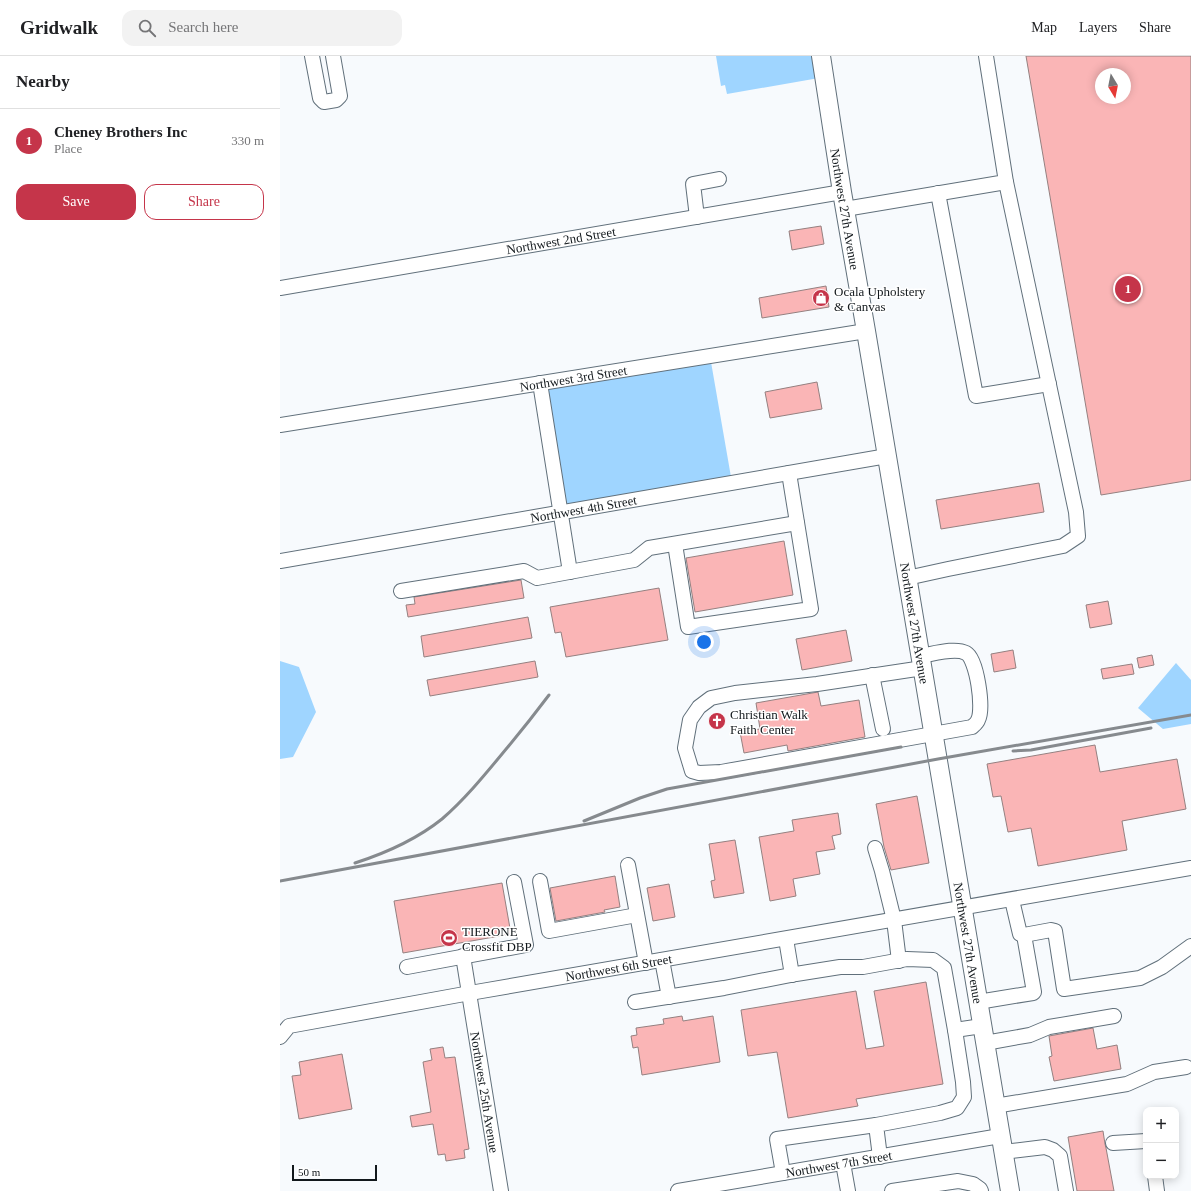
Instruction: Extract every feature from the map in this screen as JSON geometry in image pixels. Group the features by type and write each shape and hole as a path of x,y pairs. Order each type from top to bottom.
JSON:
{"main road":[{"name":"Northwest 27th Avenue","path":"822,56 843,200 1010,1191"}],"street":[{"path":"312,56 320,98 324,102 336,100 340,96 333,56"},
{"path":"907,578 1063,546 1078,536 1076,512 1006,182 986,56"},
{"path":"697,217 693,184 719,179"},
{"name":"Northwest 2nd Street","path":"280,288 697,217 843,200 938,193 1006,182"},
{"path":"938,193 976,396 1049,384"},
{"name":"Northwest 3rd Street","path":"280,425 866,331"},
{"path":"540,383 570,572"},
{"name":"Northwest 4th Street","path":"280,562 886,456"},
{"path":"675,544 688,627 811,609 789,473"},
{"path":"401,591 524,571 537,578 634,560 649,548 797,523"},
{"path":"956,650 966,653 972,660 981,694 981,712 978,721 972,727 721,772 699,773 692,771 685,748 690,720 699,707 711,698 735,693 817,684 872,675 921,662 956,650"},
{"path":"872,675 883,729"},
{"path":"875,848 894,920 899,961"},
{"path":"628,865 646,963"},
{"name":"Northwest 6th Street","path":"281,1033 289,1026 470,993 1191,868"},
{"path":"540,881 549,931 637,915"},
{"path":"407,967 526,945 514,882"},
{"path":"1012,900 1020,934 1024,935 1051,930 1055,931 1064,989 1140,978 1162,967 1191,946"},
{"path":"978,1002 1034,992 1024,935"},
{"path":"786,939 792,975"},
{"name":"Northwest 25th Avenue","path":"463,956 501,1191"},
{"path":"635,1002 840,967 863,967 907,959 933,960 944,968 963,1082 964,1097 957,1108 940,1113 876,1125 777,1139 783,1173"},
{"path":"662,960 670,997"},
{"path":"955,1030 983,1034 1030,1035 1049,1027 1114,1016"},
{"path":"995,1106 1127,1084 1154,1072 1186,1067"},
{"path":"876,1125 880,1157"},
{"path":"1113,1143 1143,1140"},
{"name":"Northwest 7th Street","path":"678,1191 713,1188 783,1173 880,1157 1002,1144 1045,1147 1053,1150 1060,1156 1066,1191"},
{"path":"843,1163 848,1191"},
{"path":"1155,1179 1157,1191"},
{"path":"892,1191 958,1181 973,1184 981,1191"}],"shaded area":[{"path":"716,56 816,56 819,78 727,94 725,85 721,86"},
{"path":"711,362 731,477 565,506 547,388"},
{"path":"280,661 299,667 316,712 293,757 280,759"},
{"path":"1176,663 1191,680 1191,724 1163,729 1138,708"}],"building":[{"path":"1026,56 1191,56 1191,480 1101,495"},
{"path":"821,226 824,244 792,250 789,231"},
{"path":"826,286 829,307 762,318 759,298"},
{"path":"817,382 822,409 770,418 765,392"},
{"path":"1039,483 1044,512 941,529 936,500"},
{"path":"784,541 793,595 695,612 686,558"},
{"path":"521,580 524,598 408,617 406,605 415,604 414,597"},
{"path":"659,588 668,640 566,657 561,632 555,633 550,607"},
{"path":"1108,601 1112,624 1090,628 1086,605"},
{"path":"528,617 532,638 424,657 421,636"},
{"path":"846,630 852,661 802,670 796,639"},
{"path":"1013,650 1016,668 994,672 991,654"},
{"path":"1152,655 1154,665 1139,668 1137,658"},
{"path":"535,661 538,677 430,696 427,680"},
{"path":"1132,664 1134,674 1103,679 1101,669"},
{"path":"818,692 821,706 859,700 865,737 788,751 787,745 744,753 740,732 760,729 756,703"},
{"path":"1095,745 1100,772 1177,759 1186,809 1122,821 1127,850 1038,866 1031,828 1008,832 1001,796 993,797 987,764"},
{"path":"917,796 929,863 891,870 884,847 876,804"},
{"path":"838,813 841,834 832,836 835,849 816,852 820,874 793,879 796,896 770,901 759,837 794,831 792,820"},
{"path":"735,840 744,893 714,898 711,881 715,880 709,844"},
{"path":"615,876 620,907 604,910 605,912 556,921 550,888"},
{"path":"502,883 511,934 403,953 394,901"},
{"path":"669,884 675,917 653,921 647,888"},
{"path":"926,982 943,1084 856,1099 858,1106 788,1118 777,1052 748,1056 741,1010 856,991 866,1049 884,1046 874,991"},
{"path":"682,1016 683,1021 713,1016 720,1062 642,1075 638,1047 633,1048 631,1036 637,1035 636,1028 664,1024 663,1019"},
{"path":"1093,1028 1097,1049 1117,1045 1121,1069 1054,1081 1049,1057 1052,1056 1049,1036"},
{"path":"443,1047 445,1058 455,1057 469,1149 464,1150 465,1158 446,1161 445,1154 438,1155 433,1124 412,1127 410,1116 431,1112 423,1062 432,1060 430,1049"},
{"path":"342,1054 352,1109 299,1119 292,1076 301,1075 299,1062"},
{"path":"1103,1131 1114,1191 1077,1191 1068,1137"}],"railway":[{"path":"355,863 401,845 442,819 480,780 549,695"},
{"path":"280,881 938,759 1191,715"},
{"path":"1013,751 1031,750 1151,728"},
{"path":"584,821 640,798 667,789 901,747"}],"place":[{"name":"Cheney Brothers Inc","path":"1128,289"},
{"name":"Ocala Upholstery & Canvas","path":"821,298"},
{"name":"Christian Walk Faith Center","path":"717,721"},
{"name":"TIERONE Crossfit DBP","path":"449,938"}]}
